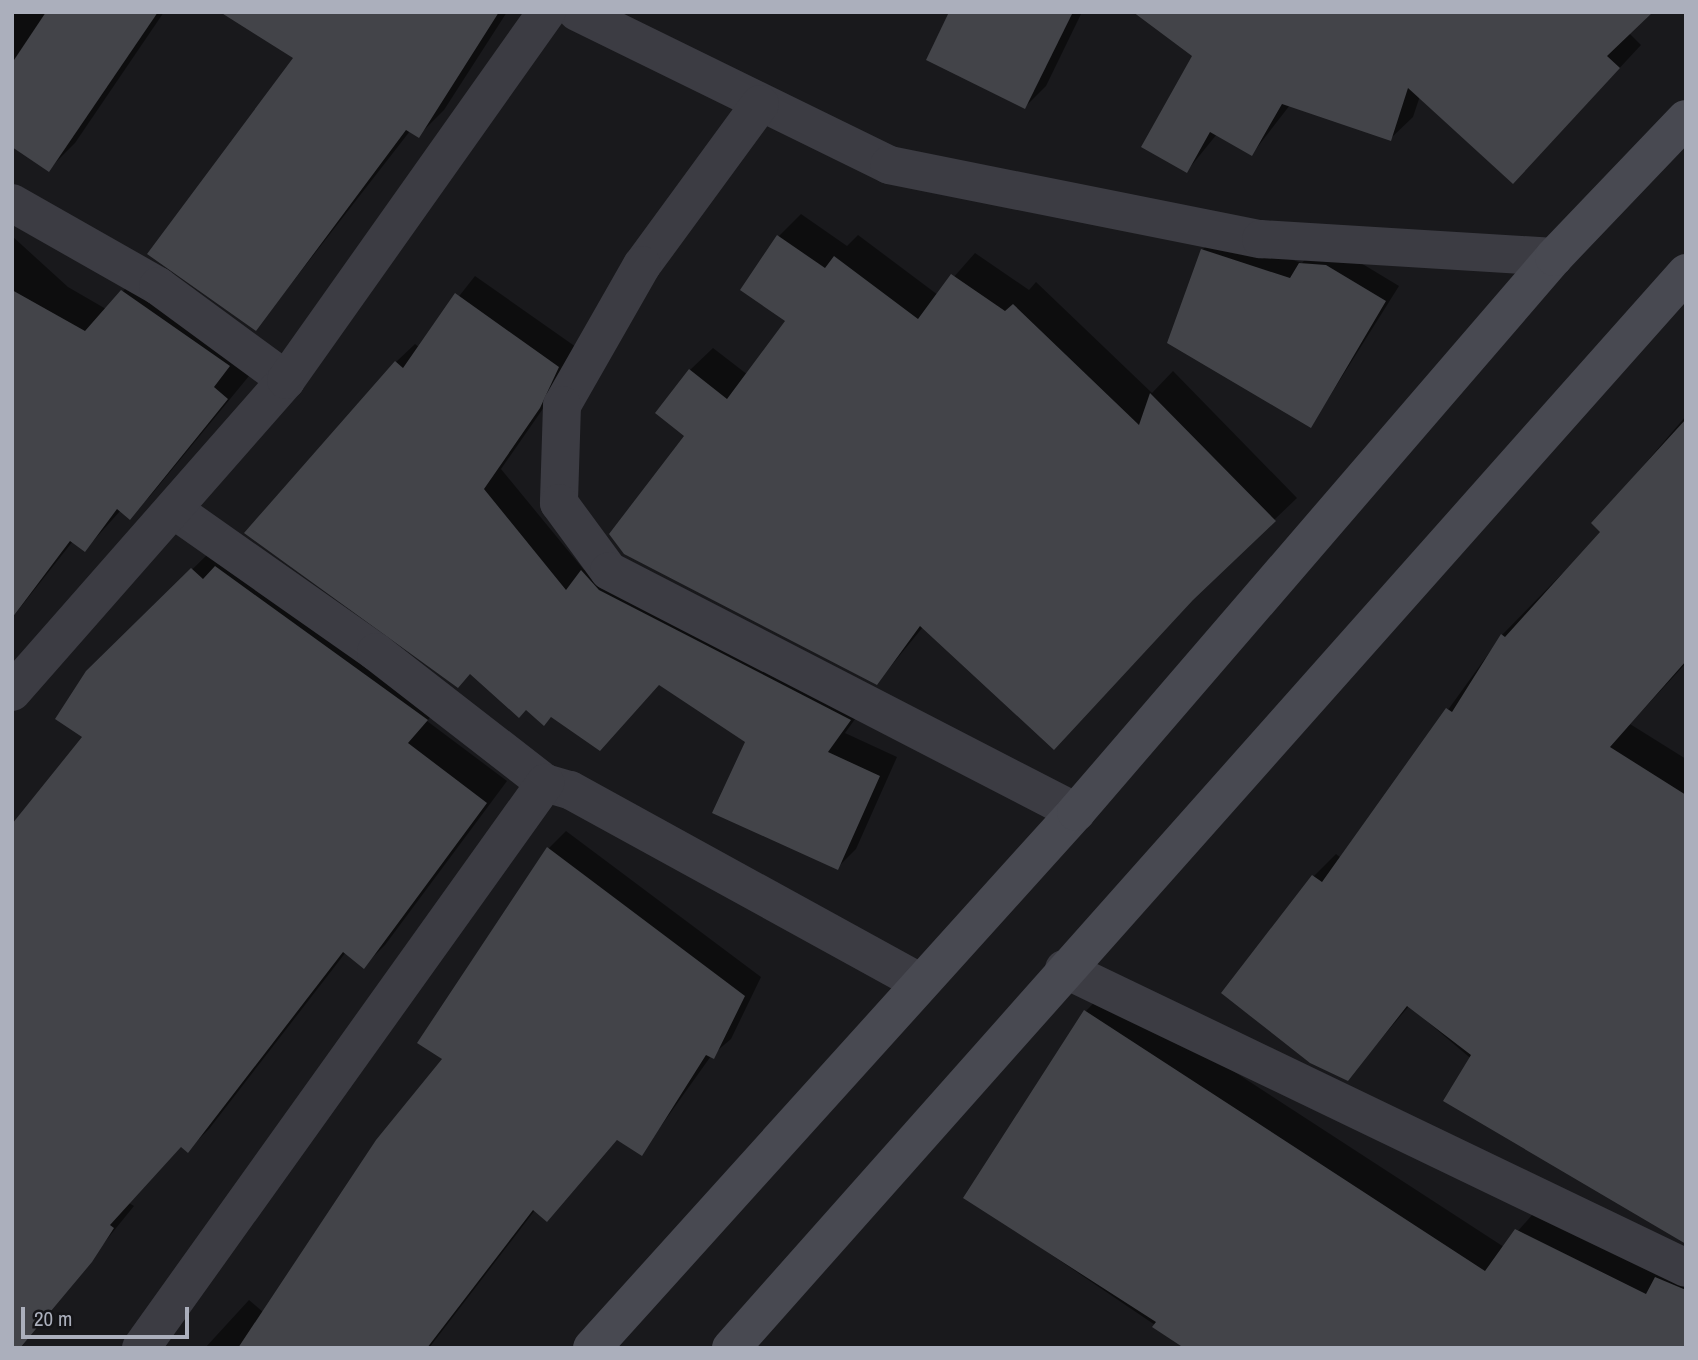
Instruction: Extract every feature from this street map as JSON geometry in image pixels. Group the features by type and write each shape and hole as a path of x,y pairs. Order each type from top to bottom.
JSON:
{"street":[{"path":"12,692 286,380 547,12"},
{"path":"578,12 760,104 889,165 1261,239 1554,257"},
{"path":"760,104 642,265 562,405 559,503 609,571 1076,812"},
{"path":"592,1348 919,982 1076,812 1554,257 1686,119"},
{"path":"12,203 158,286 286,380"},
{"path":"731,1348 1686,273"},
{"path":"174,510 376,652 545,783 570,790 919,982"},
{"path":"141,1348 545,783"},
{"path":"1064,970 1686,1268"}],"building":[{"path":"46,12 158,12 49,172 12,147 12,63"},
{"path":"220,12 499,12 419,138 406,130 256,331 147,254 293,58"},
{"path":"949,12 1073,12 1025,109 926,60"},
{"path":"1133,12 1653,12 1607,56 1620,68 1513,184 1408,88 1391,141 1282,104 1252,156 1210,132 1187,173 1141,147 1192,56"},
{"path":"777,235 825,268 834,256 918,319 951,274 1005,311 1013,304 1139,425 1150,393 1276,521 1193,600 1054,750 920,626 877,685 624,554 609,534 684,436 655,413 689,369 727,399 785,321 740,290"},
{"path":"1201,249 1290,278 1299,263 1326,265 1386,301 1311,428 1167,343"},
{"path":"12,290 85,331 121,290 230,366 214,387 228,399 130,520 117,509 85,552 70,541 12,618"},
{"path":"455,293 559,367 540,408 484,489 566,590 581,570 599,590 851,720 828,752 880,776 838,870 712,813 745,742 659,685 600,751 551,717 544,726 526,710 519,718 470,674 458,688 244,533 395,361 403,368"},
{"path":"1686,419 1686,661 1610,747 1686,795 1686,1244 1443,1101 1471,1055 1407,1006 1348,1081 1310,1063 1221,993 1312,875 1322,882 1446,708 1452,712 1501,634 1505,637 1600,532 1591,523"},
{"path":"215,566 428,720 408,743 487,803 364,969 343,952 188,1153 181,1147 110,1225 114,1228 92,1262 20,1348 12,1348 12,824 82,737 55,719 86,671 191,568 203,579"},
{"path":"547,847 745,996 714,1059 706,1055 642,1156 617,1140 547,1222 533,1210 427,1348 238,1348 376,1140 442,1059 417,1043"},
{"path":"1084,1010 1485,1271 1515,1229 1646,1294 1655,1277 1686,1290 1686,1348 1184,1348 1152,1327 1156,1322 963,1198"}]}
